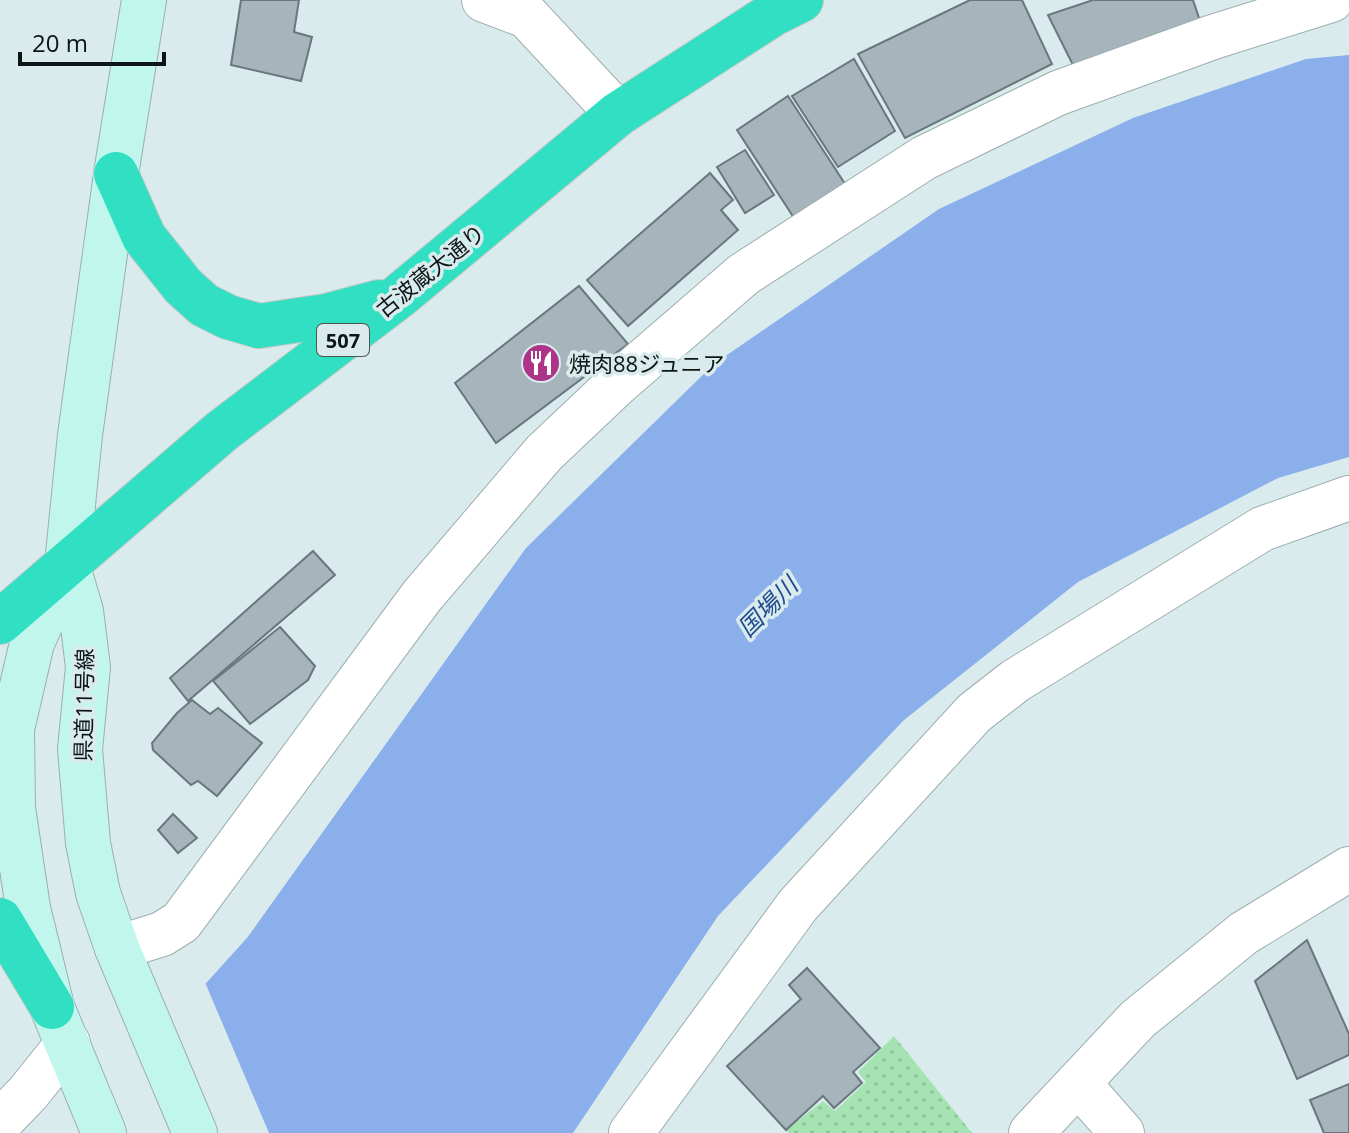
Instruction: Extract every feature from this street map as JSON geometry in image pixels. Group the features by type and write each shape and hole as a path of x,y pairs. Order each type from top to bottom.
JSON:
{"highway":[{"name":"古波蔵大通り","path":"0,622 222,431 398,297 618,114 773,14 801,0"},
{"path":"116,174 144,237 183,286 204,305 228,317 259,326 326,316 398,297"},
{"path":"0,920 67,1041"}],"main road":[{"path":"104,1133 67,1041 28,908 13,808 12,729 32,643 67,564 80,435 144,0"},
{"name":"県道11号線","path":"67,564 81,611 88,667 80,749 88,843 98,893 141,1008 195,1133"}],"street":[{"path":"484,0 527,16 618,114"},
{"path":"117,948 162,934 181,922 422,596 544,453 618,383 744,274 924,158 1003,118 1124,68 1331,0"},
{"path":"631,1133 798,905 974,713 1015,681 1262,529 1349,498"},
{"path":"1031,1133 1138,1019 1244,933 1349,869"},
{"path":"5,1104 67,1041"},
{"path":"1078,1083 1122,1133"}],"green space":[{"path":"894,1036 972,1133 789,1133 786,1130 823,1101 835,1111 866,1082 858,1072"}],"water":[{"name":"国場川","path":"1349,55 1349,457 1278,478 1078,582 904,720 718,916 573,1133 70,1133 247,938 526,548 714,364 939,209 1133,118 1306,59"}],"pier":[{"path":"204,980 269,1133 66,1133 67,1130"}],"building":[{"path":"241,0 299,0 294,32 312,37 301,81 231,65"},
{"path":"970,0 1022,0 1052,64 905,138 858,54"},
{"path":"1093,0 1193,0 1202,27 1075,69 1048,15"},
{"path":"854,59 895,131 838,167 792,96"},
{"path":"788,96 847,187 794,218 737,130"},
{"path":"745,150 774,195 745,213 717,167"},
{"path":"710,173 733,200 721,210 738,230 628,326 587,280"},
{"name":"焼肉88ジュニア","path":"579,286 628,344 496,443 455,383"},
{"path":"313,551 335,575 188,701 170,678"},
{"path":"280,627 315,666 308,680 250,724 213,681"},
{"path":"192,700 210,714 218,708 262,743 217,796 198,781 191,785 153,750 152,743"},
{"path":"173,814 197,838 178,853 158,830"},
{"path":"1307,940 1349,1034 1349,1055 1297,1079 1255,981"},
{"path":"807,968 880,1048 853,1072 862,1083 834,1108 823,1096 786,1130 727,1066 801,999 789,985"},
{"path":"1349,1084 1349,1133 1324,1133 1310,1100"}],"place":[{"name":"焼肉88ジュニア","path":"541,363"}]}
